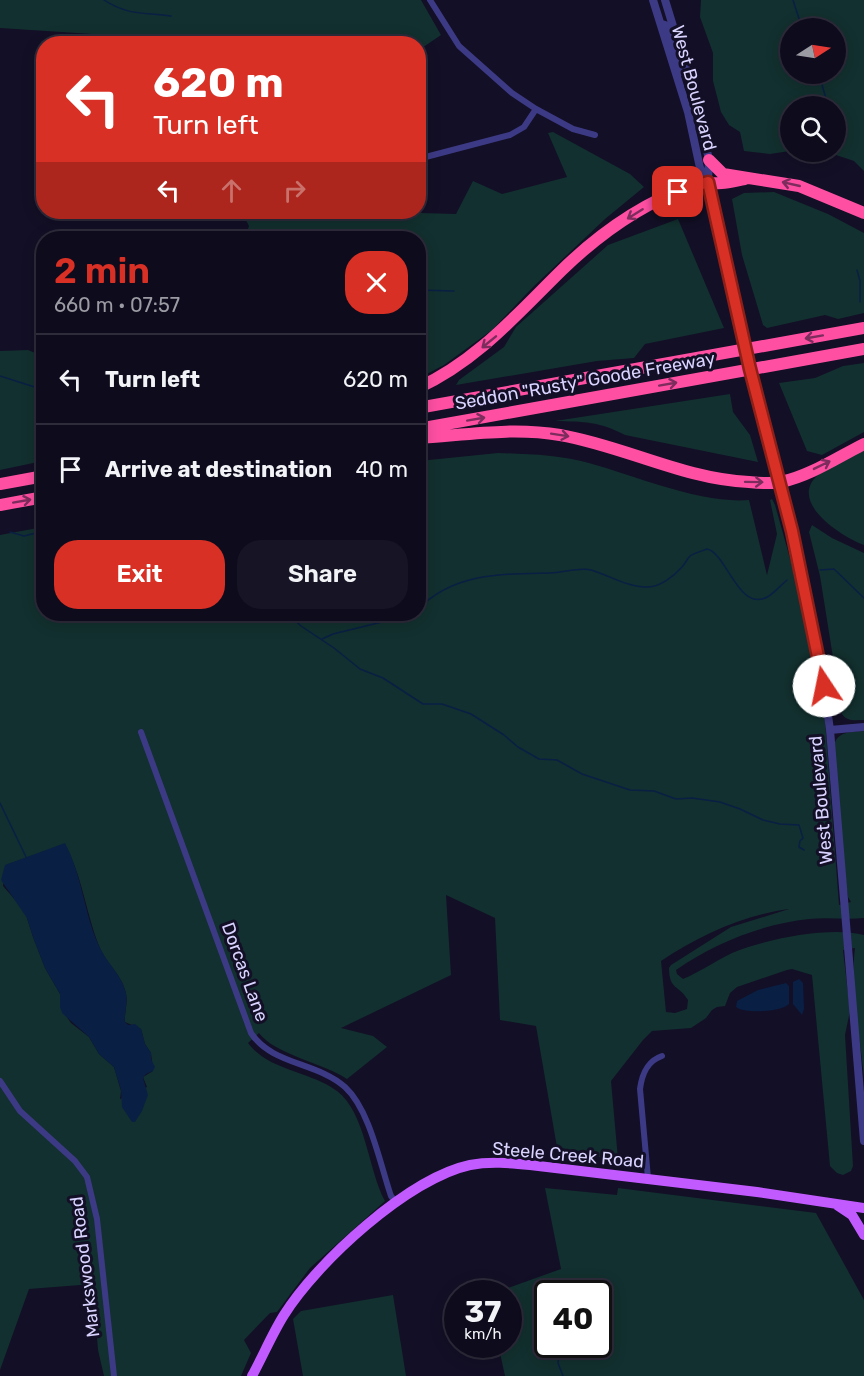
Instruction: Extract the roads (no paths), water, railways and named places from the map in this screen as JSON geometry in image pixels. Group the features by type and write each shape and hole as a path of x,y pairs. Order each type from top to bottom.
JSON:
{"highway":[{"path":"709,160 723,174 745,179"},
{"path":"426,384 454,368 491,341 562,270 606,232 660,200 688,187 708,182 723,183 762,179 799,186 864,213"},
{"name":"Seddon \"Rusty\" Goode Freeway","path":"426,407 864,328"},
{"name":"Seddon \"Rusty\" Goode Freeway","path":"426,428 864,349"},
{"path":"426,437 476,432 521,431 557,434 587,440 704,477 729,481 779,482 798,477 864,444"},
{"path":"0,484 36,477"},
{"path":"0,504 36,498"}],"main road":[{"name":"Steele Creek Road","path":"252,1376 283,1316 302,1290 338,1252 419,1186 441,1175 470,1166 485,1163 529,1165 648,1178 864,1208"},
{"path":"834,1203 852,1215 864,1234"}],"street":[{"path":"430,0 449,32 466,53 512,93 573,129 595,135"},
{"name":"West Boulevard","path":"653,0 688,112 700,168 708,182"},
{"path":"658,0 664,17 672,21"},
{"name":"West Boulevard","path":"664,0 695,97 709,160 708,182 741,330 792,531 824,686 830,730 864,1141"},
{"path":"661,24 665,25 670,32 683,75 695,97"},
{"path":"426,157 510,135 524,127 536,109"},
{"path":"830,730 864,727"},
{"name":"Dorcas Lane","path":"141,732 251,1033 257,1043 270,1052 330,1077 347,1089 366,1119 391,1196 396,1203"},
{"path":"648,1178 640,1089 645,1070 656,1058 662,1056"},
{"name":"Markswood Road","path":"0,1081 20,1111 75,1161 87,1177 94,1202 114,1376"}],"water":[{"path":"65,843 76,869 95,937 107,960 121,979 125,990 127,999 125,1022 128,1025 135,1024 141,1029 155,1067 143,1078 148,1095 135,1122 132,1122 122,1107 121,1090 114,1067 99,1054 89,1037 62,1013 60,994 45,968 27,918 1,880 5,865"},
{"path":"799,979 803,983 804,1009 802,1015 793,1004 793,982"},
{"path":"786,983 789,986 789,1004 785,1007 747,1011 736,1007 737,1001 758,990"}],"waterway":[{"path":"104,0 129,11 171,16"},
{"path":"793,0 799,18"},
{"path":"822,84 825,96"},
{"path":"857,270 860,281 860,302"},
{"path":"426,290 454,291"},
{"path":"0,376 36,387"},
{"path":"10,532 24,536 36,533"},
{"path":"426,602 448,588 480,578 586,569 633,585 653,587 671,577 690,556 707,549 714,553 741,591 749,597 759,600 769,596 787,580"},
{"path":"820,570 834,569 864,598"},
{"path":"296,621 360,669 383,678 423,704 442,704 471,714 539,759 557,760 582,774 630,790 654,791 676,799 692,798 720,802 763,820 799,825 803,838 799,847 804,850"},
{"path":"322,639 385,621"},
{"path":"0,803 27,859"},
{"path":"559,1358 563,1376"}]}
